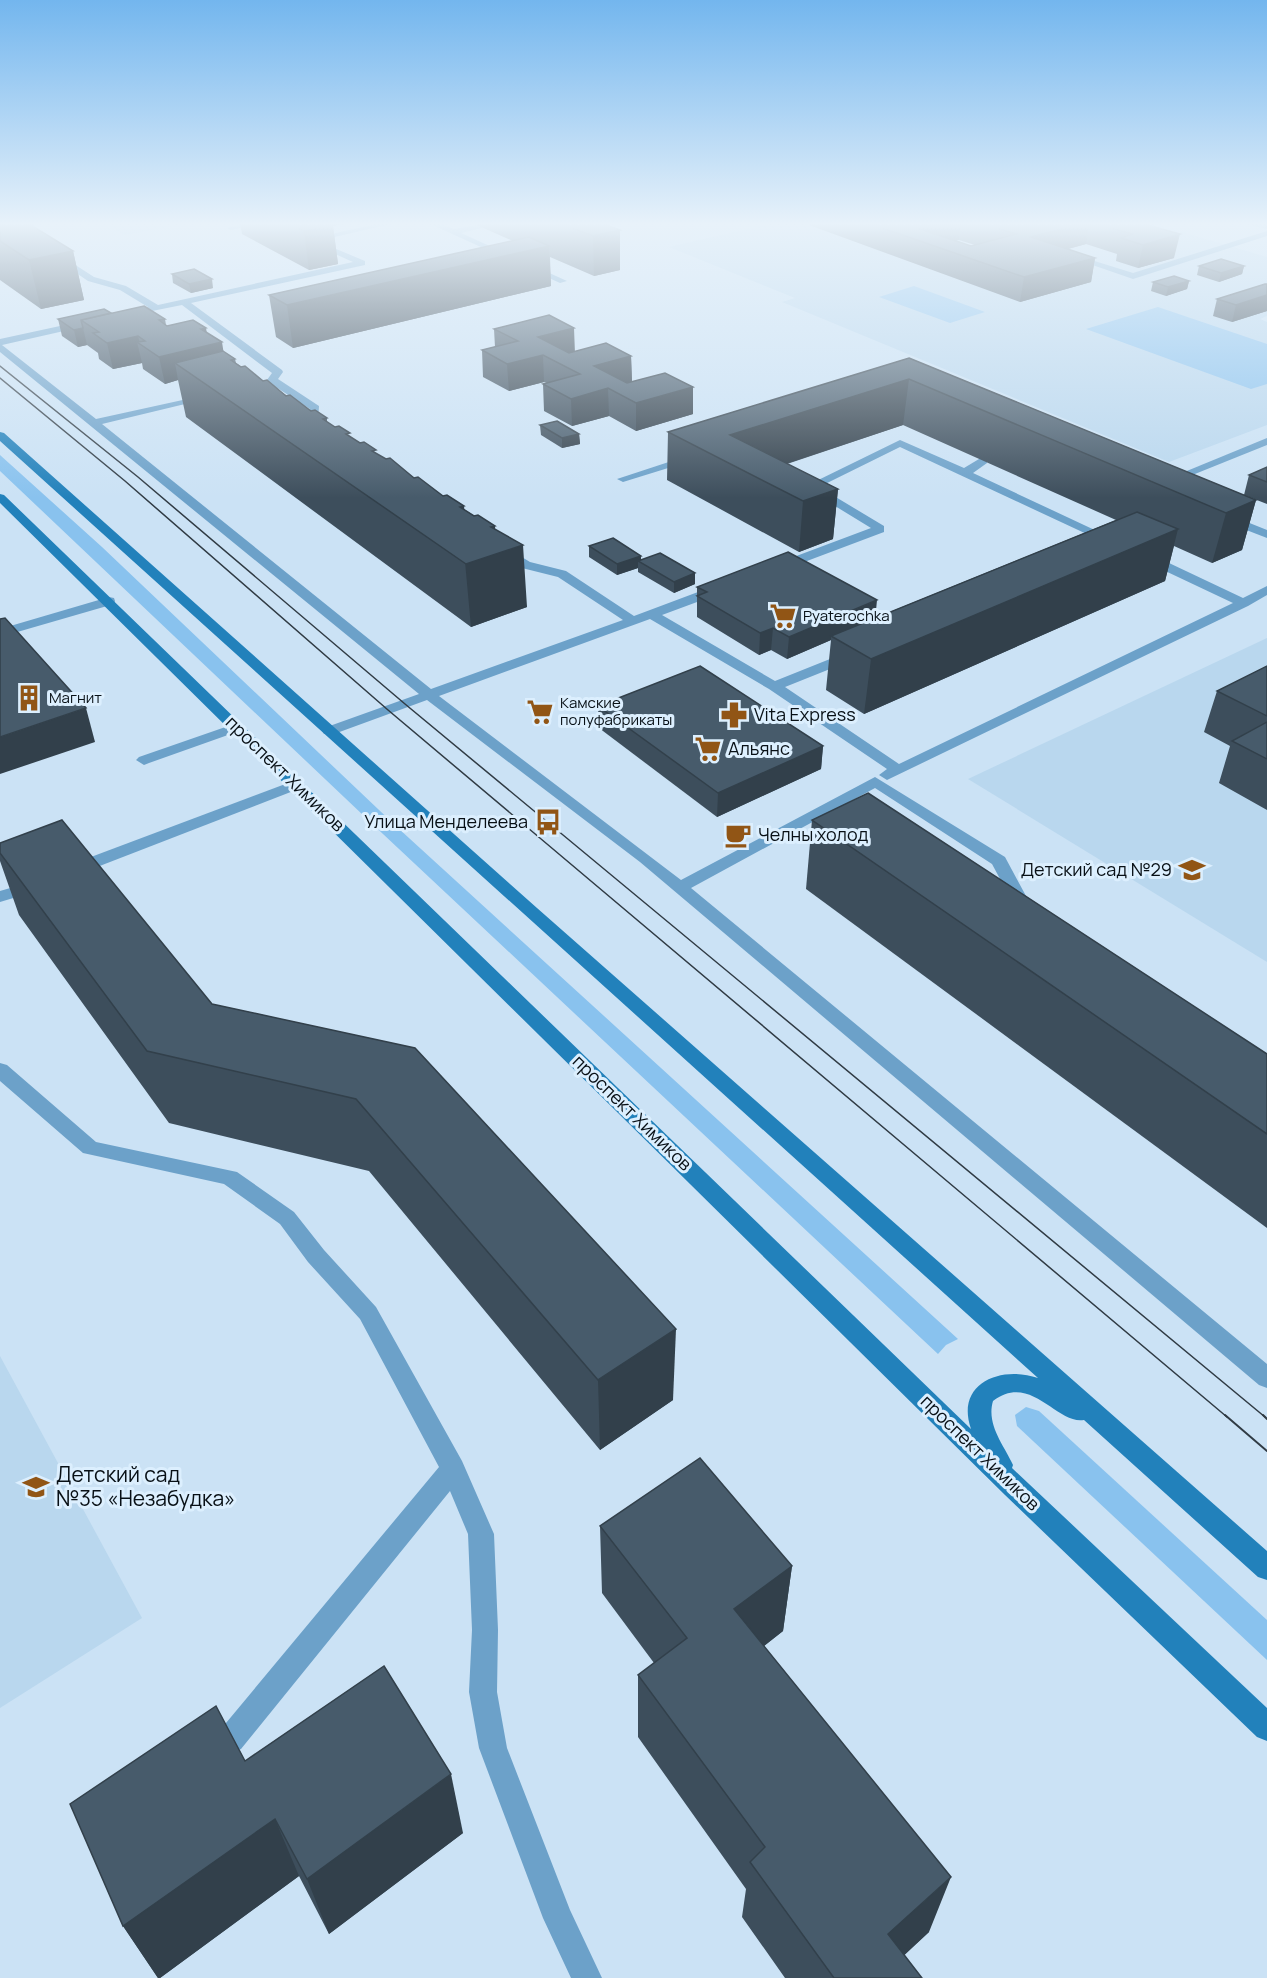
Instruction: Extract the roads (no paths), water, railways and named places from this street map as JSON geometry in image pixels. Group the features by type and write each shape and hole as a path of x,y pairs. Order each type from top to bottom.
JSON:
{"main road":[{"path":"0,435 1267,1568"},
{"name":"проспект Химиков","path":"0,497 1014,1487 1267,1727"},
{"path":"1014,1487 992,1450 980,1422 980,1407 985,1393 992,1388 1011,1383 1031,1386 1062,1400 1116,1432"}],"street":[{"path":"112,318 128,314"},
{"path":"200,314 278,372 266,382 315,408 313,423 332,436"},
{"path":"0,342 90,323"},
{"path":"0,347 430,696 681,887 1267,1378"},
{"path":"94,423 214,394"},
{"path":"1161,492 1267,441"},
{"path":"771,570 880,529 805,486 900,443 1243,603"},
{"path":"623,479 699,455"},
{"path":"964,473 983,461"},
{"path":"1214,513 1267,534"},
{"path":"497,546 526,565 562,574 633,621"},
{"path":"329,731 727,586"},
{"path":"681,887 898,770 1267,590"},
{"path":"0,633 108,601"},
{"path":"651,614 774,686 898,770"},
{"path":"774,686 863,651"},
{"path":"144,760 237,728"},
{"path":"875,782 999,861 1019,899 1039,912"},
{"path":"57,876 296,785"},
{"path":"0,897 29,887 12,871"},
{"path":"0,1070 90,1148 230,1177 288,1218 316,1256 368,1312 453,1469 481,1534 485,1630 483,1692 493,1748 558,1918 587,1978"},
{"path":"231,1739 453,1469"}],"tram line":[{"path":"0,366 138,477 405,704 1265,1417"},
{"path":"0,378 125,481 388,710 1227,1417"},
{"path":"1225,1415 1267,1451"}],"place":[{"name":"Pyaterochka","path":"783,616"},
{"name":"Магнит","path":"29,698"},
{"name":"Камские полуфабрикаты","path":"540,712"},
{"name":"Vita Express","path":"734,715"},
{"name":"Альянс","path":"708,749"},
{"name":"Улица Менделеева","path":"548,822"},
{"name":"Челны холод","path":"738,835"},
{"name":"Детский сад №29","path":"1192,870"},
{"name":"Детский сад №35 «Незабудка»","path":"36,1487"}]}
